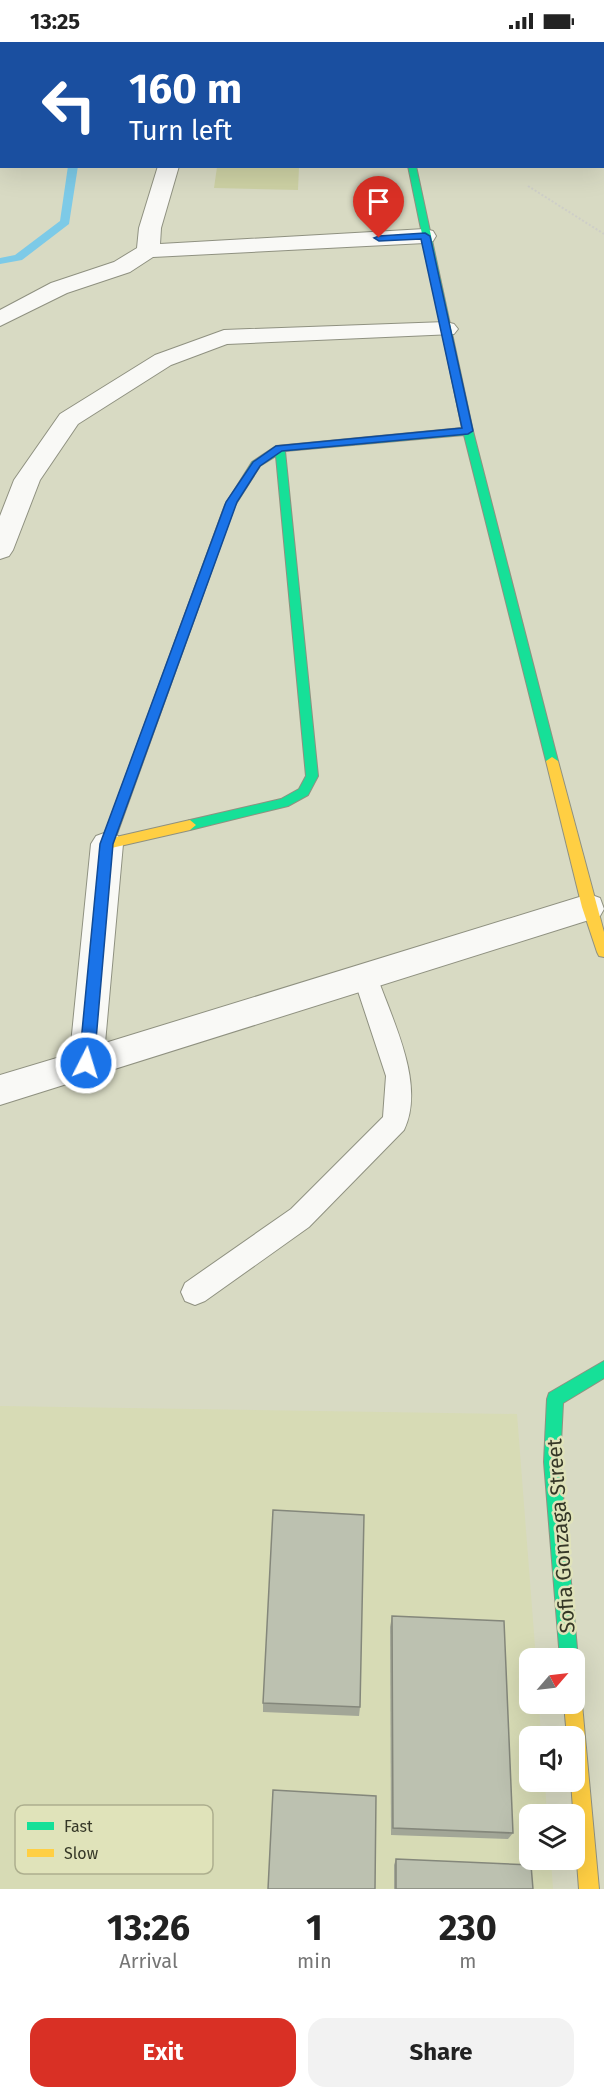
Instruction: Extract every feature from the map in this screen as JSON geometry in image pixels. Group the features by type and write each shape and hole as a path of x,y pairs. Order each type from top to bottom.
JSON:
{"street":[{"path":"148,251 150,228 168,168"},
{"path":"412,168 468,431 589,907 604,952"},
{"path":"0,319 59,288 122,267 148,251 425,236"},
{"path":"0,550 27,480 69,418 163,360 224,337 446,329"},
{"path":"86,1063 107,844 231,502 256,464 280,448 468,431"},
{"path":"107,844 284,803 304,792 312,776 280,448"},
{"path":"0,1090 589,907"},
{"name":"Sofia Gonzaga Street","path":"568,1648 552,1462 555,1399 604,1369"},
{"path":"574,1714 589,1889"}],"lane":[{"path":"195,1292 300,1218 395,1122 399,1076 365,976"}],"path":[{"path":"528,186 604,234"}],"shaded area":[{"path":"217,168 299,168 298,190 214,188"},
{"path":"0,1406 517,1414 535,1648 519,1648 519,1714 540,1714 540,1726 519,1726 519,1792 546,1792 546,1804 519,1804 519,1870 552,1870 553,1889 0,1889"}],"building":[{"path":"273,1510 364,1515 360,1707 263,1703"},
{"path":"392,1616 504,1621 513,1833 393,1828"},
{"path":"273,1790 376,1796 375,1889 268,1889"},
{"path":"396,1859 519,1864 519,1870 531,1870 533,1889 396,1889"}],"waterway":[{"path":"0,261 18,258 65,222 73,168"}],"traffic: fast":[{"path":"412,168 468,431 552,761"},
{"path":"230,505 256,464 280,448 468,431"},
{"path":"190,825 284,803 304,792 312,776 280,448"},
{"path":"568,1648 552,1462 555,1399 604,1369"}],"traffic: slow":[{"path":"190,825 107,844 230,505"},
{"path":"552,761 589,907 604,952"},
{"path":"574,1714 589,1889"}],"route":[{"path":"86,1063 107,844 231,502 256,464 280,448 468,431 425,236 379,238"}]}
